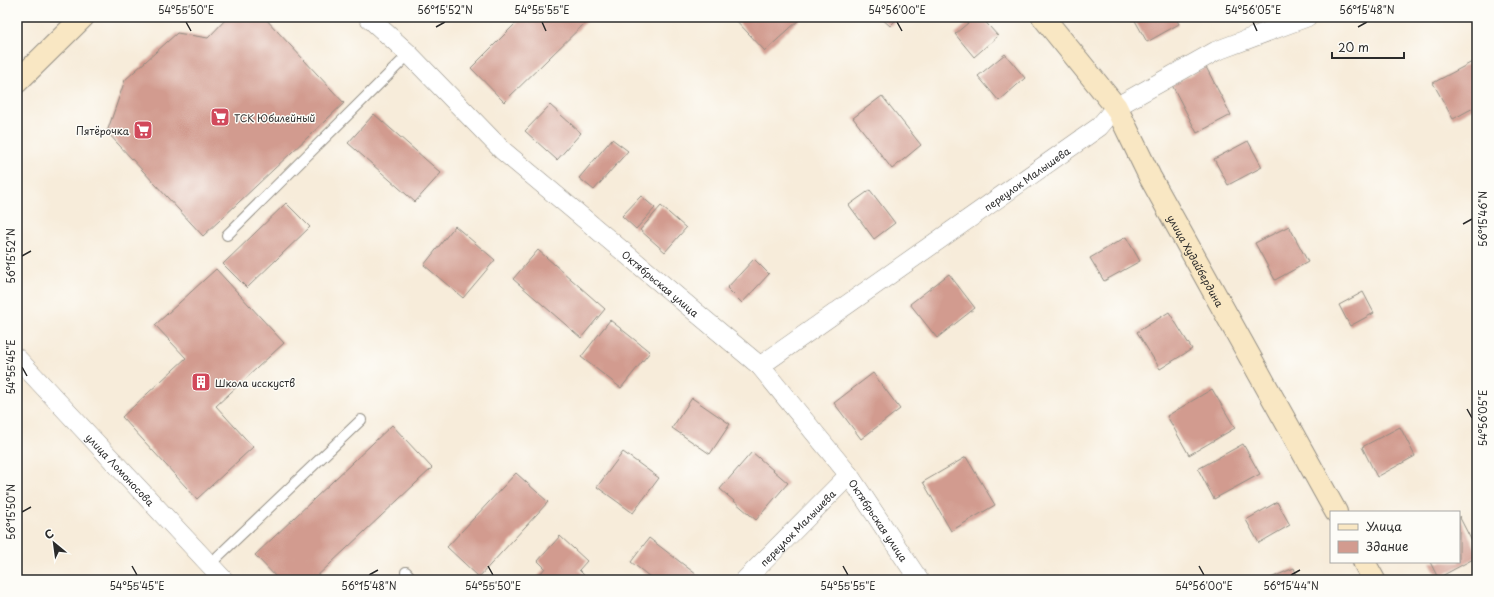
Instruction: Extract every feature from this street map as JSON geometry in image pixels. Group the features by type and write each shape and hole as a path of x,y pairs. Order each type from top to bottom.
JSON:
{"street":[{"path":"17,82 83,17"},
{"name":"Октябрьская улица","path":"368,17 409,54 502,150 760,366 850,475 919,580"},
{"name":"улица Худайбердина","path":"1043,17 1116,107 1150,178 1335,511"},
{"name":"переулок Малышева","path":"760,366 1100,126 1116,107 1216,51 1307,17"},
{"name":"улица Ломоносова","path":"17,358 224,580"},
{"name":"переулок Малышева","path":"745,580 850,475"},
{"path":"1365,563 1374,580"}],"lane":[{"path":"227,235 409,54"},
{"path":"210,564 361,420"},
{"path":"406,572 414,580"}],"building":[{"name":"ТСК Юбилейный","path":"228,17 264,17 344,103 203,236 107,132 125,80 177,33 208,38"},
{"path":"522,17 591,17 504,102 471,68"},
{"path":"733,17 798,17 800,19 765,51"},
{"path":"880,17 899,17 890,26"},
{"path":"975,17 981,17 998,36 974,57 955,34"},
{"path":"1133,17 1175,17 1179,24 1147,42"},
{"path":"1437,17 1449,17 1439,22"},
{"path":"1005,54 1025,78 999,101 978,76"},
{"path":"1476,60 1477,106 1453,119 1433,83"},
{"path":"1206,67 1231,115 1197,133 1172,85"},
{"path":"882,96 921,145 892,169 853,118"},
{"path":"550,105 581,133 557,160 525,131"},
{"path":"374,114 441,173 415,202 348,143"},
{"path":"612,139 628,151 594,190 579,178"},
{"path":"1248,141 1262,167 1228,185 1214,159"},
{"path":"870,190 895,223 874,239 849,205"},
{"path":"641,196 655,208 636,229 622,216"},
{"path":"286,203 310,227 247,288 223,264"},
{"path":"661,206 686,228 665,252 640,230"},
{"path":"455,226 495,260 463,298 424,265"},
{"path":"1289,226 1308,262 1275,280 1255,243"},
{"path":"1126,237 1140,261 1104,281 1090,258"},
{"path":"538,250 605,309 581,338 513,279"},
{"path":"754,259 769,274 742,303 727,288"},
{"name":"Школа исскуств","path":"216,269 284,343 216,406 253,447 197,499 122,417 186,358 155,325"},
{"path":"949,274 975,308 937,338 910,304"},
{"path":"1363,292 1374,313 1350,326 1339,305"},
{"path":"1169,312 1192,349 1160,369 1137,332"},
{"path":"610,320 650,352 621,388 581,357"},
{"path":"873,373 900,409 861,439 834,403"},
{"path":"1212,389 1235,428 1189,455 1167,416"},
{"path":"692,398 730,424 710,454 672,428"},
{"path":"392,425 432,468 313,580 279,580 255,555"},
{"path":"1400,427 1415,456 1377,477 1362,447"},
{"path":"1243,444 1260,474 1214,499 1198,469"},
{"path":"623,452 659,478 633,513 597,487"},
{"path":"752,452 788,483 756,520 720,489"},
{"path":"966,457 995,505 951,531 923,482"},
{"path":"516,473 548,502 479,577 447,547"},
{"path":"1277,502 1290,525 1259,543 1246,520"},
{"path":"1460,518 1477,551 1477,557 1438,578 1430,563 1460,563"},
{"path":"560,536 587,561 579,570 584,575 579,580 559,580 556,577 553,580 538,580 537,578 545,568 538,561"},
{"path":"649,538 701,578 700,580 654,580 631,562"},
{"path":"1294,568 1299,580 1266,580"}],"place":[{"name":"ТСК Юбилейный","path":"220,117"},
{"name":"Пятёрочка","path":"143,130"},
{"name":"Школа исскуств","path":"201,382"}]}
